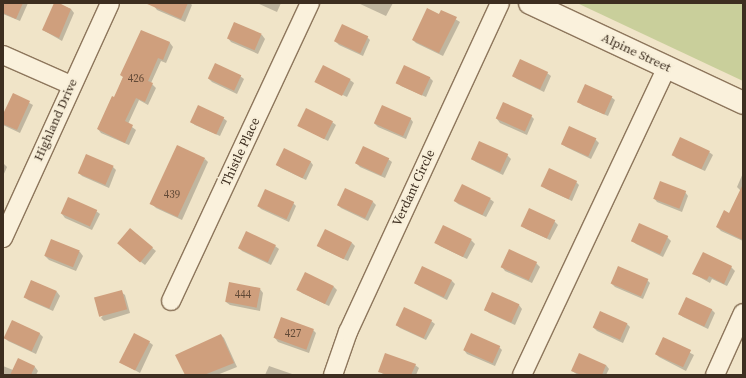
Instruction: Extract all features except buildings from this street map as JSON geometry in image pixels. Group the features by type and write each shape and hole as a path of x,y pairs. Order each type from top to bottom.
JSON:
{"street":[{"name":"Highland Drive","path":"3,238 110,3"},
{"name":"Thistle Place","path":"171,301 310,3"},
{"name":"Verdant Circle","path":"333,375 352,325 500,3"},
{"name":"Alpine Street","path":"530,3 743,103"},
{"path":"3,55 71,86"},
{"path":"522,375 667,67"},
{"path":"715,375 743,313"}],"green space":[{"path":"577,3 743,3 743,81"}]}
